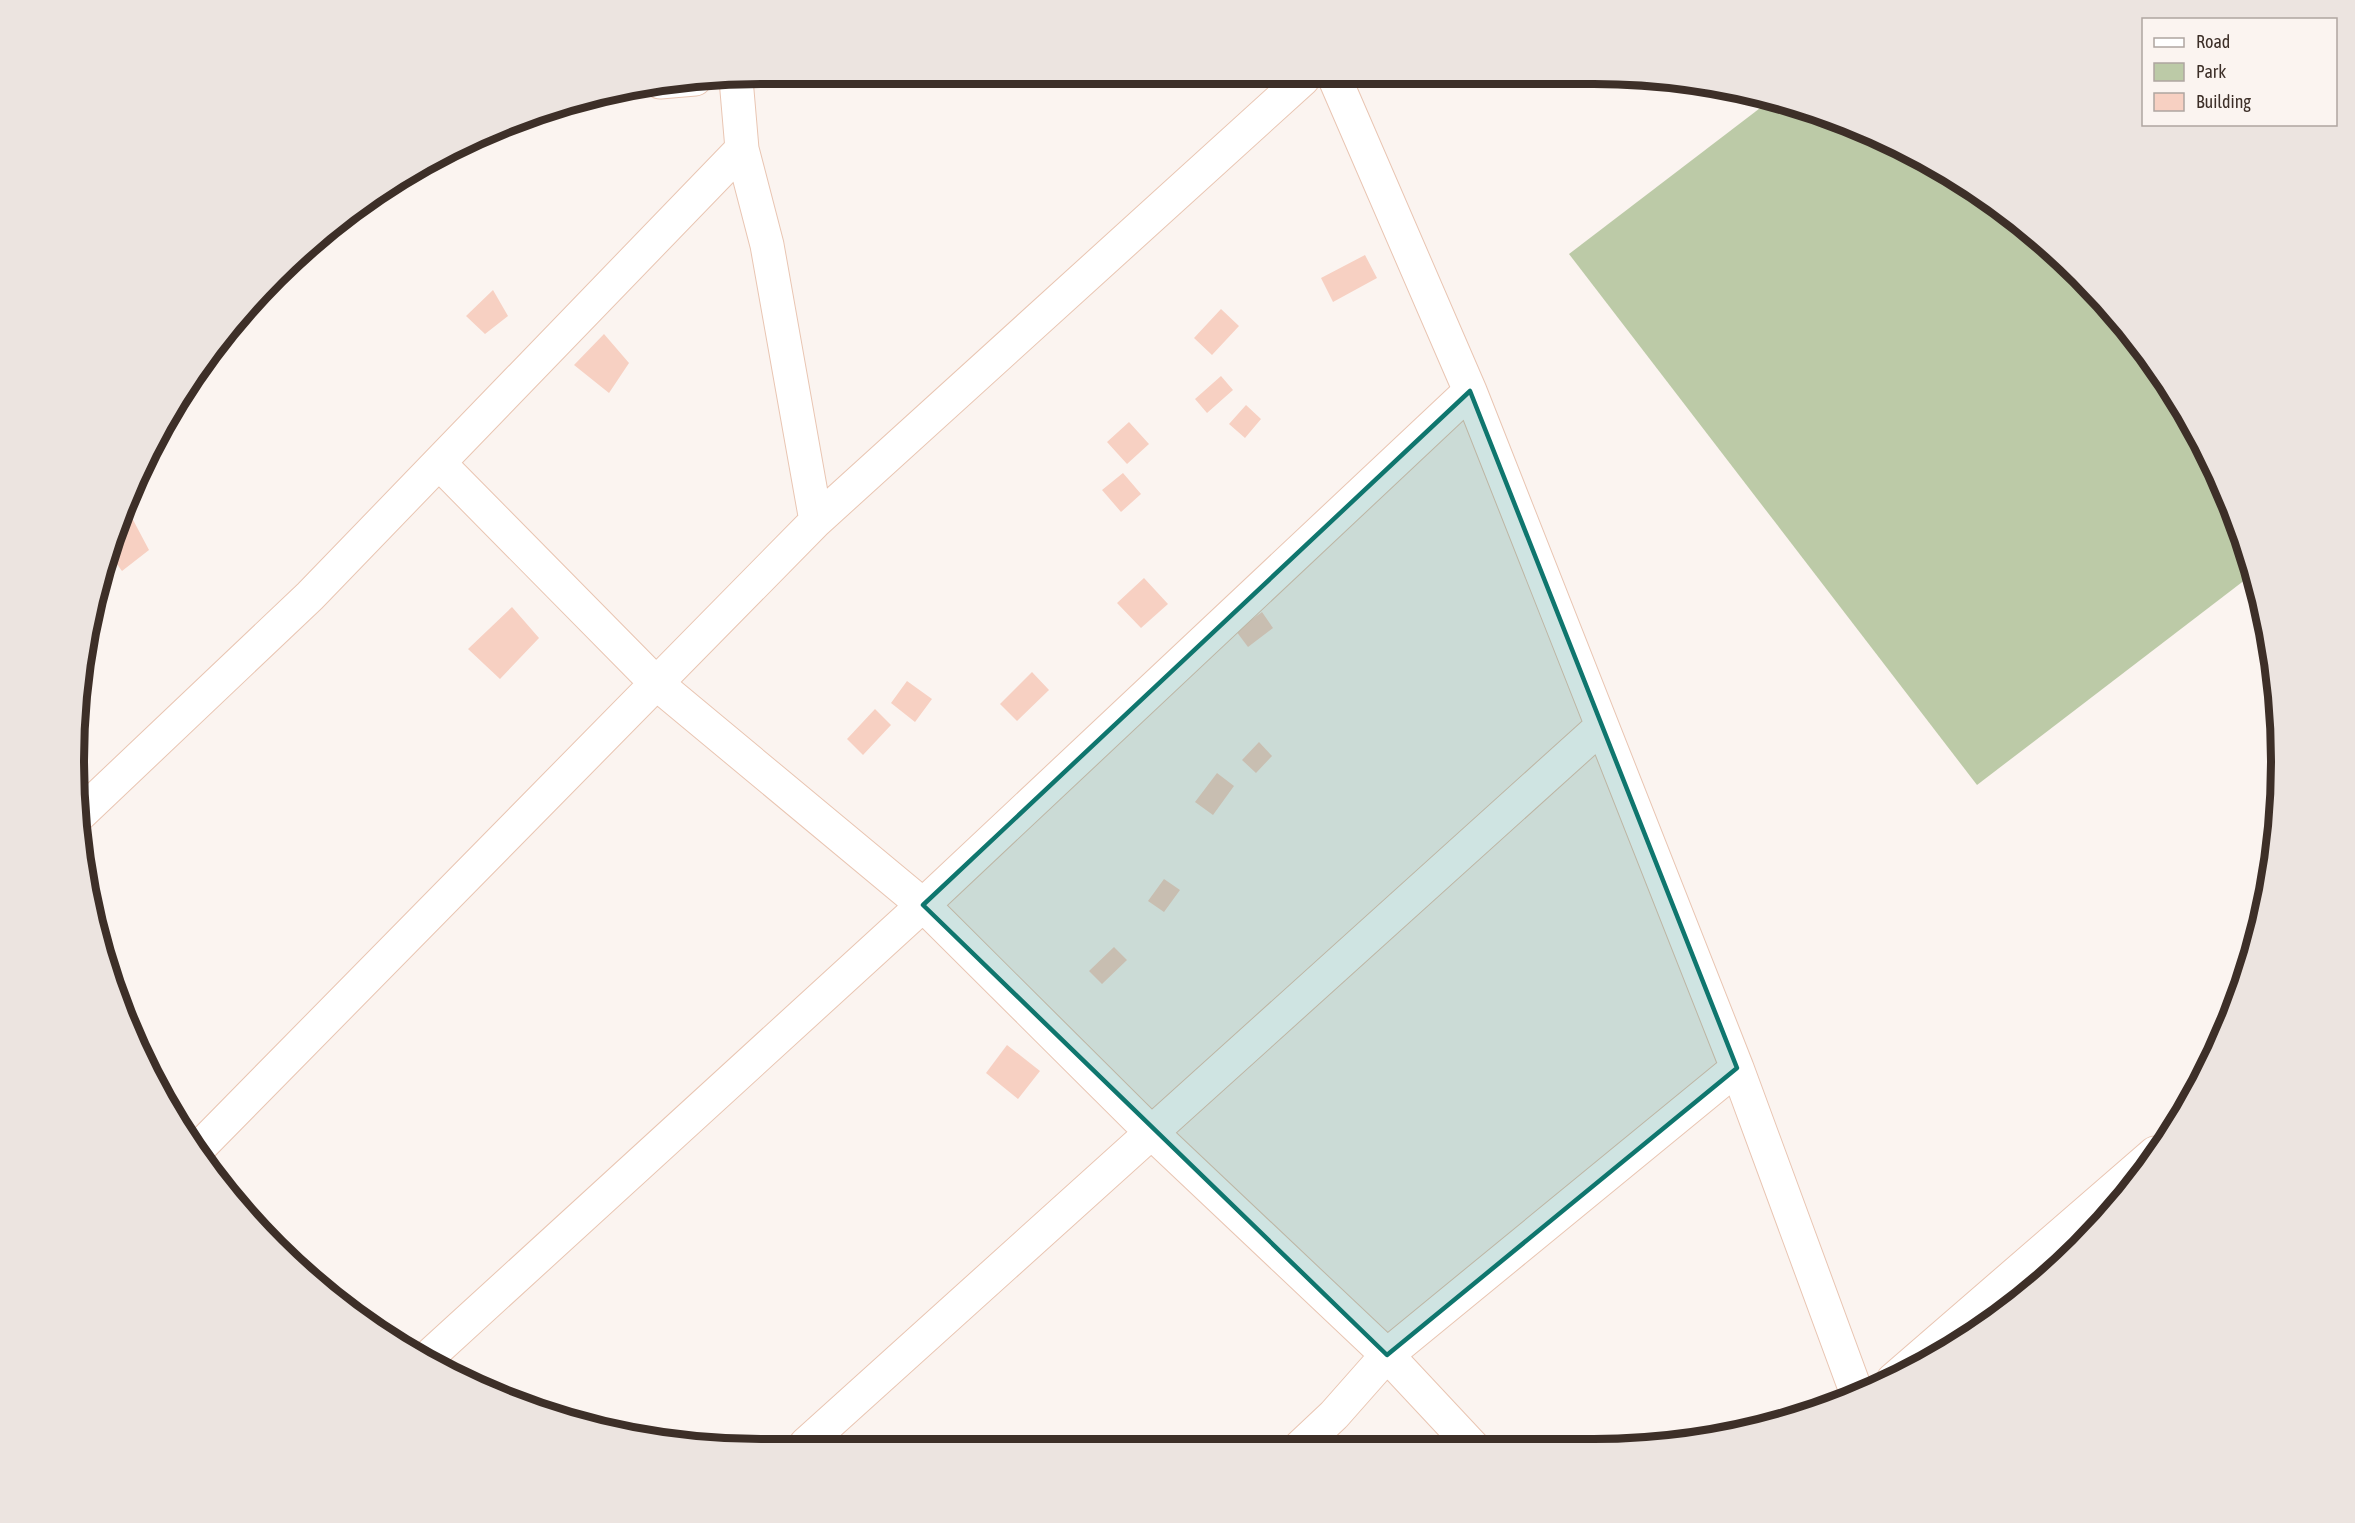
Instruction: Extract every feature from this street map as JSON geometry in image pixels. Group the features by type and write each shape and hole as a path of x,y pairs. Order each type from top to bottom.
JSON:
{"street":[{"path":"203,1144 816,521 1299,84"},
{"path":"1337,84 1470,391 1737,1068 1854,1386"},
{"path":"736,85 742,149 767,245 816,521"},
{"path":"85,809 310,596 742,149"},
{"path":"432,1353 923,905 1470,391"},
{"path":"439,463 656,683 923,905 1151,1132 1387,1355 1466,1439"},
{"path":"812,1439 1602,726"},
{"path":"1307,1439 1334,1414 1387,1355 1737,1068"},
{"path":"1927,1351 2131,1173"}],"highlighted area":[{"path":"1470,391 1737,1068 1387,1355 923,905"}],"green space":[{"path":"1763,106 1811,120 1893,154 1970,198 2006,224 2073,282 2103,315 2157,385 2180,423 2219,502 2246,579 1977,785 1569,254"}],"building":[{"path":"1365,255 1377,278 1333,302 1321,278"},
{"path":"493,290 508,316 485,334 466,316"},
{"path":"1221,309 1239,326 1212,355 1194,338"},
{"path":"604,334 629,363 609,393 574,365"},
{"path":"1221,376 1233,390 1207,413 1195,399"},
{"path":"1246,405 1261,419 1245,438 1229,424"},
{"path":"1129,422 1149,444 1127,464 1107,442"},
{"path":"1123,473 1141,494 1121,512 1102,490"},
{"path":"131,516 149,550 122,571 115,561"},
{"path":"1144,578 1168,604 1141,628 1117,603"},
{"path":"512,607 539,638 500,679 468,649"},
{"path":"1262,612 1273,628 1248,647 1236,631"},
{"path":"1032,672 1049,690 1017,721 1000,704"},
{"path":"907,681 932,699 915,722 891,703"},
{"path":"875,709 891,725 863,755 847,739"},
{"path":"1259,742 1272,756 1256,773 1242,760"},
{"path":"1217,773 1234,786 1213,815 1195,802"},
{"path":"1164,879 1180,890 1164,912 1148,901"},
{"path":"1114,947 1127,960 1102,984 1089,971"},
{"path":"1007,1045 1040,1071 1018,1099 986,1073"}]}
